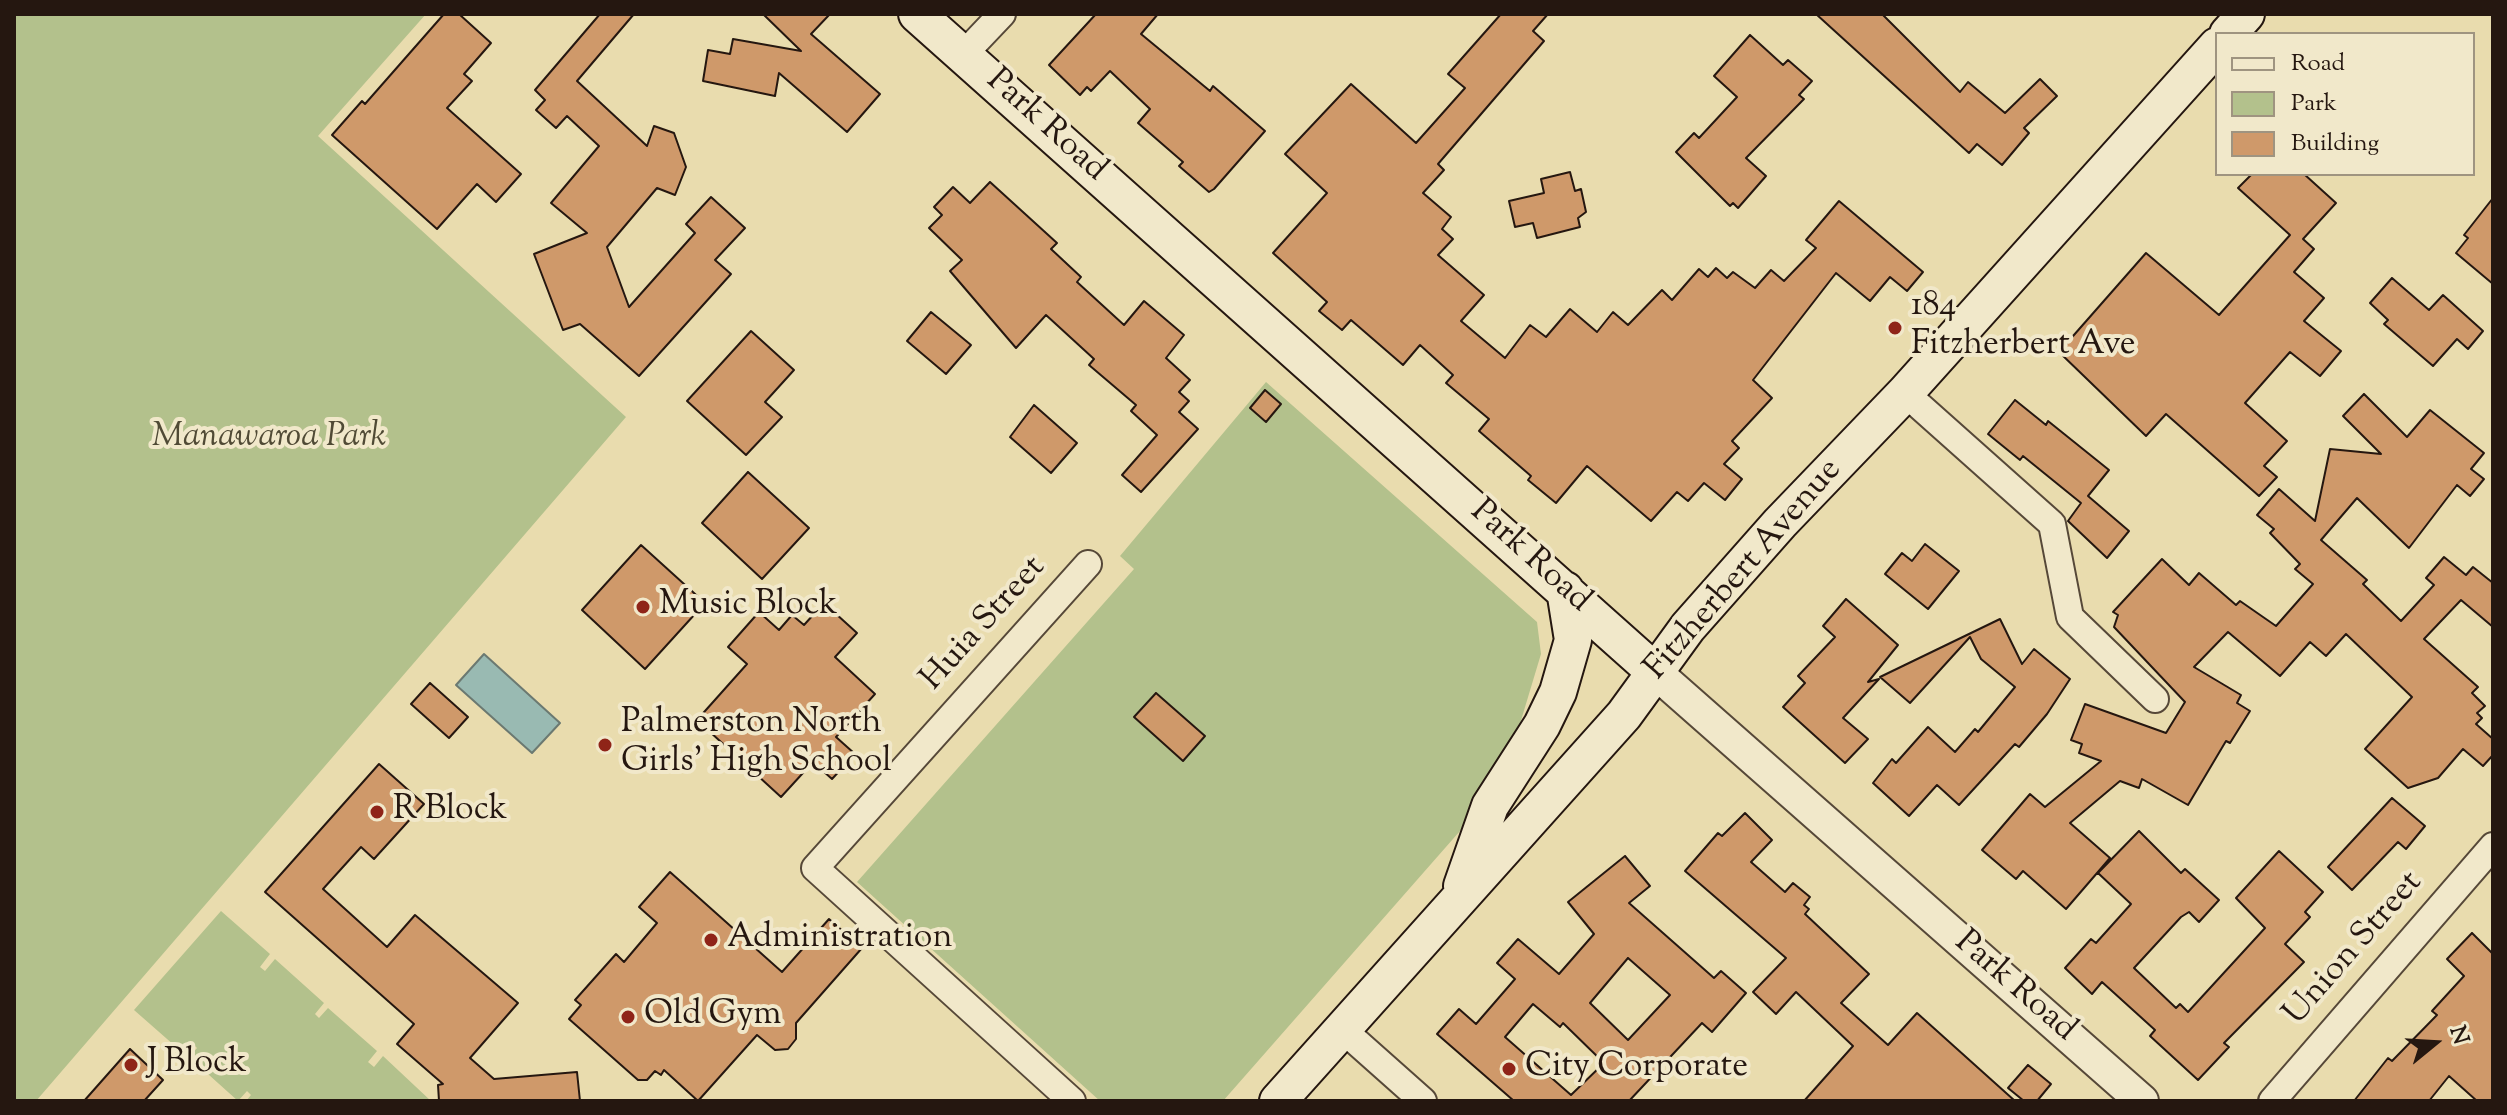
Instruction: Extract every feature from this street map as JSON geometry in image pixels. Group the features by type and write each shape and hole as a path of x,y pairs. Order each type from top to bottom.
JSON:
{"main road":[{"name":"Park Road","path":"917,14 1654,671"},
{"path":"2230,32 2246,14"},
{"name":"Fitzherbert Avenue","path":"1278,1101 1624,715 1654,671 1780,523 1905,393 2215,48"},
{"path":"1457,902 1490,806 1542,725 1558,692 1573,640 1565,590"}],"street":[{"path":"964,54 1002,14"},
{"path":"1905,393 2052,524 2070,617 2155,699"},
{"name":"Huia Street","path":"1072,1101 815,868 1088,564"},
{"name":"Park Road","path":"1654,671 2142,1101"},
{"name":"Union Street","path":"2272,1101 2493,846"},
{"path":"1342,1029 1423,1101"}],"green space":[{"name":"Manawaroa Park","path":"14,14 426,14 318,136 626,417 36,1101 14,1101"},
{"path":"1266,382 1537,622 1541,654 1516,737 1467,823 1223,1101 1100,1101 857,882 1134,569 1120,556"},
{"path":"221,911 270,954 260,967 265,971 275,959 324,1003 315,1014 319,1018 328,1008 377,1051 368,1062 374,1067 383,1056 431,1101 246,1101 251,1095 247,1091 238,1101 189,1057 197,1048 192,1043 183,1053 134,1010"}],"water":[{"path":"484,654 560,723 532,753 456,685"}],"building":[{"path":"444,14 459,14 491,43 464,74 472,81 447,108 521,174 496,202 477,184 437,229 332,135 362,101 365,104"},
{"path":"600,14 634,14 577,81 647,146 654,126 674,133 686,167 675,195 657,188 607,247 629,307 695,233 686,224 711,197 745,228 715,260 731,274 639,376 580,324 563,330 534,254 587,233 551,203 599,146 567,116 556,128 536,110 545,100 535,90"},
{"path":"763,14 830,14 811,34 880,94 847,132 779,73 775,96 703,81 708,50 730,54 733,39 801,51"},
{"path":"1096,14 1158,14 1141,34 1210,91 1213,86 1265,131 1214,189 1209,192 1179,166 1183,162 1138,123 1150,109 1110,71 1091,91 1087,87 1080,95 1049,65"},
{"path":"1501,14 1548,14 1533,31 1544,41 1438,164 1444,170 1423,193 1451,217 1442,229 1453,239 1438,255 1484,295 1461,321 1505,358 1530,325 1546,337 1570,309 1597,332 1613,312 1628,325 1662,290 1672,300 1699,269 1708,277 1716,268 1727,278 1733,272 1755,288 1771,270 1784,281 1816,248 1806,240 1839,201 1923,272 1907,291 1890,277 1870,301 1836,273 1753,380 1772,398 1732,441 1739,448 1724,464 1742,479 1725,500 1704,483 1688,501 1677,492 1651,521 1587,466 1556,503 1528,480 1531,476 1479,431 1489,419 1446,383 1453,375 1420,345 1403,365 1351,320 1342,330 1319,311 1327,302 1273,253 1327,193 1285,154 1351,84 1416,143 1465,88 1448,74"},
{"path":"1816,14 1882,14 1960,92 1968,82 2005,113 2040,79 2057,96 2024,128 2029,133 2002,165 1977,144 1969,153"},
{"path":"1750,35 1783,65 1788,60 1812,81 1799,95 1804,99 1746,158 1766,176 1738,208 1733,203 1730,206 1676,152 1694,133 1699,138 1737,97 1714,76"},
{"path":"1570,172 1575,191 1581,189 1586,212 1578,218 1580,227 1537,238 1533,223 1515,227 1509,201 1544,193 1541,179"},
{"path":"2250,176 2306,176 2336,203 2303,239 2314,249 2294,272 2324,298 2304,321 2341,351 2320,376 2290,352 2245,403 2287,441 2264,466 2277,477 2259,496 2166,414 2146,436 2059,352 2146,253 2219,315 2290,235 2238,188"},
{"path":"990,182 1057,243 1051,249 1081,277 1077,282 1124,325 1144,301 1184,335 1166,358 1190,380 1179,392 1189,401 1179,412 1198,429 1141,492 1122,475 1157,435 1131,411 1136,405 1089,365 1094,359 1046,315 1016,348 950,271 962,260 929,228 942,215 934,207 953,187 970,203"},
{"path":"2493,198 2493,284 2456,253 2468,238 2464,235"},
{"path":"2392,278 2429,310 2443,295 2483,331 2468,349 2457,339 2433,366 2384,324 2388,320 2370,303"},
{"path":"931,312 971,345 946,374 907,341"},
{"path":"751,331 794,370 765,402 782,417 746,455 687,401"},
{"path":"1265,390 1281,404 1266,422 1250,408"},
{"path":"2364,394 2407,437 2430,410 2484,453 2471,469 2484,479 2470,496 2457,485 2409,548 2357,498 2321,540 2367,580 2363,584 2401,621 2434,585 2426,578 2444,557 2466,575 2473,567 2493,583 2493,627 2461,600 2424,639 2478,687 2472,693 2485,706 2477,713 2482,718 2476,724 2493,739 2493,755 2483,766 2463,749 2438,778 2408,788 2365,749 2412,697 2346,634 2326,656 2310,642 2280,676 2228,632 2194,667 2241,695 2237,703 2250,711 2230,743 2226,741 2188,805 2142,779 2139,788 2120,781 2070,823 2110,858 2066,909 2023,871 2016,879 1982,850 2030,794 2045,807 2101,761 2079,753 2082,744 2071,740 2085,704 2166,733 2185,702 2114,627 2118,615 2113,612 2162,559 2189,585 2199,573 2236,605 2240,601 2276,626 2313,584 2295,569 2300,564 2270,533 2274,529 2257,515 2279,489 2315,521 2330,449 2381,454 2343,416"},
{"path":"2015,400 2046,425 2048,421 2109,470 2088,496 2129,531 2107,558 2068,521 2081,503 2023,456 2020,460 1988,434"},
{"path":"1034,405 1077,443 1051,473 1010,437"},
{"path":"748,472 809,528 762,579 702,523"},
{"path":"1925,544 1959,571 1928,609 1885,574 1902,553 1912,561"},
{"name":"Music Block","path":"641,545 705,603 645,669 582,610"},
{"path":"1846,599 1898,645 1868,682 1879,679 1843,718 1868,739 1845,763 1783,707 1805,683 1798,676 1835,637 1823,626"},
{"path":"824,603 857,633 835,657 875,694 836,737 855,754 832,779 813,762 781,797 697,720 747,664 728,647 759,612 779,630 792,615 804,625"},
{"path":"2000,619 2022,664 2034,649 2070,679 2047,714 2019,747 2015,744 1959,805 1937,785 1909,816 1873,783 1892,759 1896,763 1928,727 1955,752 1975,729 1978,732 2015,687 1981,659 1970,637 1910,703 1880,677"},
{"path":"430,683 468,717 449,738 411,704"},
{"path":"1156,693 1205,736 1183,761 1134,717"},
{"path":"379,764 424,804 374,859 361,847 323,889 387,947 415,915 518,1003 470,1058 494,1079 577,1072 580,1101 439,1101 438,1085 443,1084 397,1044 414,1024 265,892"},
{"path":"2392,798 2425,826 2406,849 2398,842 2352,890 2328,867"},
{"path":"1745,813 1772,840 1751,862 1785,892 1793,883 1810,897 1804,905 1809,909 1805,914 1869,974 1841,1003 1888,1045 1917,1013 2015,1101 1804,1101 1853,1046 1796,992 1776,1014 1753,992 1786,958 1685,871 1718,833 1722,836"},
{"path":"2139,831 2181,873 2185,869 2219,900 2199,922 2189,912 2181,917 2134,968 2176,1008 2180,1004 2188,1012 2265,928 2236,898 2279,851 2323,892 2305,912 2310,917 2285,944 2304,962 2224,1043 2229,1047 2198,1080 2150,1036 2155,1030 2102,982 2092,994 2065,968 2091,939 2096,943 2131,904 2098,873"},
{"path":"1625,856 1650,886 1629,903 1714,978 1721,971 1746,993 1712,1032 1702,1023 1629,1101 1514,1101 1437,1034 1459,1009 1476,1024 1515,979 1497,963 1518,939 1559,974 1594,934 1568,902","holes":["1628,958 1670,995 1628,1040 1590,1003","1533,1004 1560,1027 1563,1023 1604,1063 1571,1095 1505,1037"]},
{"path":"670,872 782,972 829,919 862,948 796,1023 796,1039 788,1049 775,1050 757,1035 698,1101 664,1070 661,1075 655,1071 647,1080 638,1080 569,1019 581,1005 575,1000 616,954 624,962 657,923 639,907"},
{"path":"2472,933 2493,954 2493,1101 2477,1101 2449,1076 2429,1101 2354,1101 2388,1058 2392,1061 2437,1015 2432,1011 2464,976 2447,959"},
{"name":"J Block","path":"130,1049 163,1080 144,1101 84,1101"},
{"path":"2028,1065 2051,1084 2037,1101 2024,1101 2008,1088"}],"place":[{"name":"184 Fitzherbert Ave","path":"1895,328"},
{"name":"Music Block","path":"643,607"},
{"name":"Palmerston North Girls' High School","path":"605,745"},
{"name":"R Block","path":"377,812"},
{"name":"Administration","path":"711,940"},
{"name":"Old Gym","path":"628,1017"},
{"name":"J Block","path":"131,1065"},
{"name":"City Corporate","path":"1509,1069"}]}
